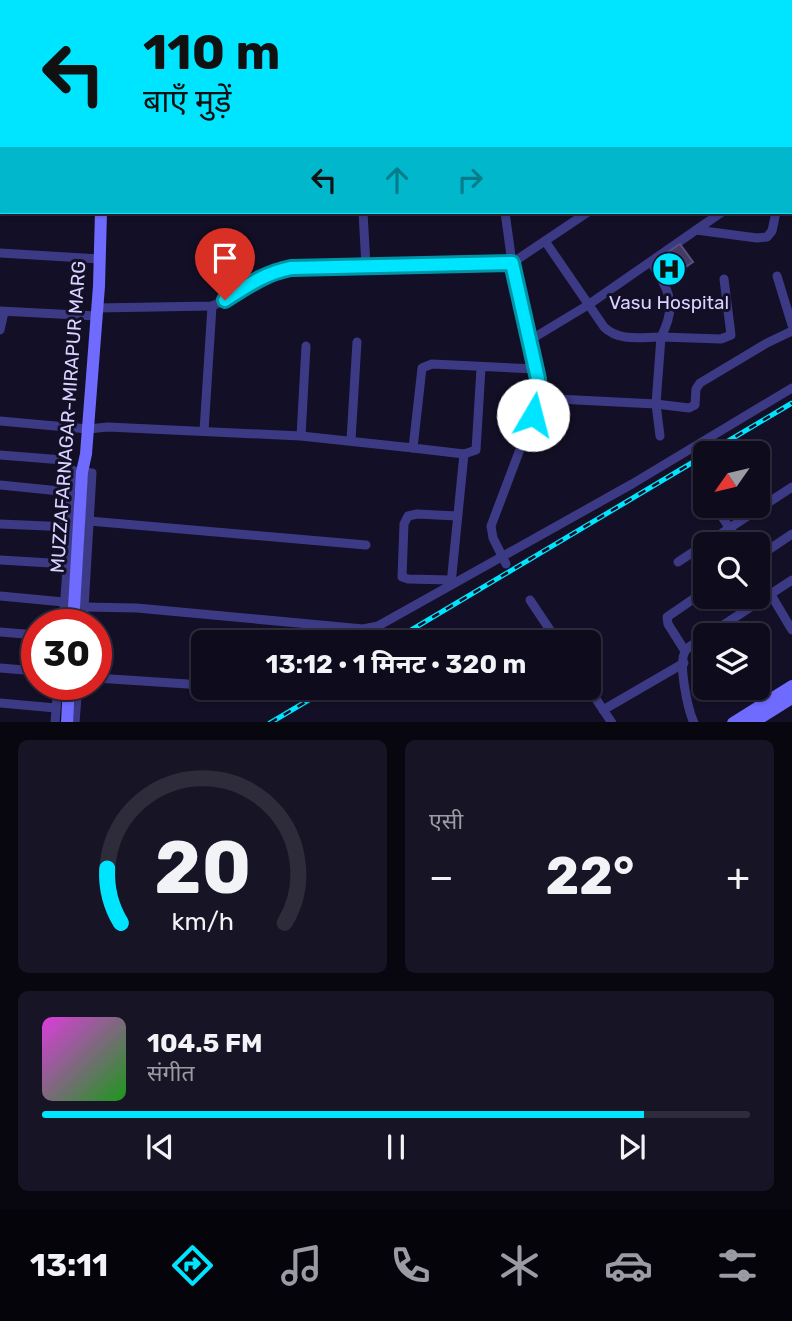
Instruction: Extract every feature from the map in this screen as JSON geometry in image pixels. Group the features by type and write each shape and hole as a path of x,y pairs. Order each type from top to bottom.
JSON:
{"main road":[{"name":"MUZZAFARNAGAR-MIRAPUR MARG","path":"74,609 78,472 88,429 101,214"},
{"path":"735,722 792,686"},
{"path":"754,722 792,698"},
{"path":"66,722 68,700"}],"street":[{"path":"363,214 366,266"},
{"path":"504,561 493,538 491,522 525,438 537,398 538,379 512,263 505,214"},
{"path":"0,330 2,311 97,312 212,306 270,272 291,268 512,263 585,214"},
{"path":"530,340 588,305 719,214"},
{"path":"696,230 762,238 772,231 776,214"},
{"path":"545,241 588,305 614,336 721,339 731,335 724,279"},
{"path":"0,253 100,259"},
{"path":"651,262 666,286 671,301 670,318 662,337 656,404 660,436"},
{"path":"777,276 792,325"},
{"path":"204,431 212,306"},
{"path":"537,398 691,408 695,405 696,389 700,383 792,331"},
{"path":"351,440 357,342"},
{"path":"300,436 306,346"},
{"path":"413,448 422,368 432,364 536,369"},
{"path":"0,421 88,429 108,427 300,436 464,454 474,452 476,448 481,368"},
{"path":"0,456 63,460 78,472 92,473 84,607 137,608 363,629 377,626 451,583 504,561 792,388"},
{"path":"451,583 464,454"},
{"path":"64,609 70,492 78,472"},
{"path":"0,485 70,492"},
{"path":"678,562 792,487"},
{"path":"451,583 402,577 404,524 408,516 417,514 457,516"},
{"path":"724,518 733,532"},
{"path":"89,521 366,545"},
{"path":"0,524 70,527"},
{"path":"770,549 792,534"},
{"path":"0,560 67,564"},
{"path":"727,623 792,580"},
{"path":"771,594 792,629"},
{"path":"0,596 64,602"},
{"path":"693,599 667,617 668,624 685,650 686,702 694,722"},
{"path":"530,600 550,630"},
{"path":"0,632 21,634"},
{"path":"685,650 693,645"},
{"path":"603,710 684,663"},
{"path":"0,668 21,670"},
{"path":"669,671 684,678"},
{"path":"112,679 191,684"},
{"path":"55,722 57,700"},
{"path":"75,722 77,700"},
{"path":"596,700 611,722"},
{"path":"0,703 56,708"}],"building":[{"path":"680,244 693,262 681,270 668,252"}],"railway":[{"path":"728,441 792,403"},
{"path":"411,630 693,462"},
{"path":"272,722 309,700"}],"place":[{"name":"Vasu Hospital","path":"669,269"}],"route":[{"path":"225,300 259,277 291,268 512,263 538,379 533,415"}]}
